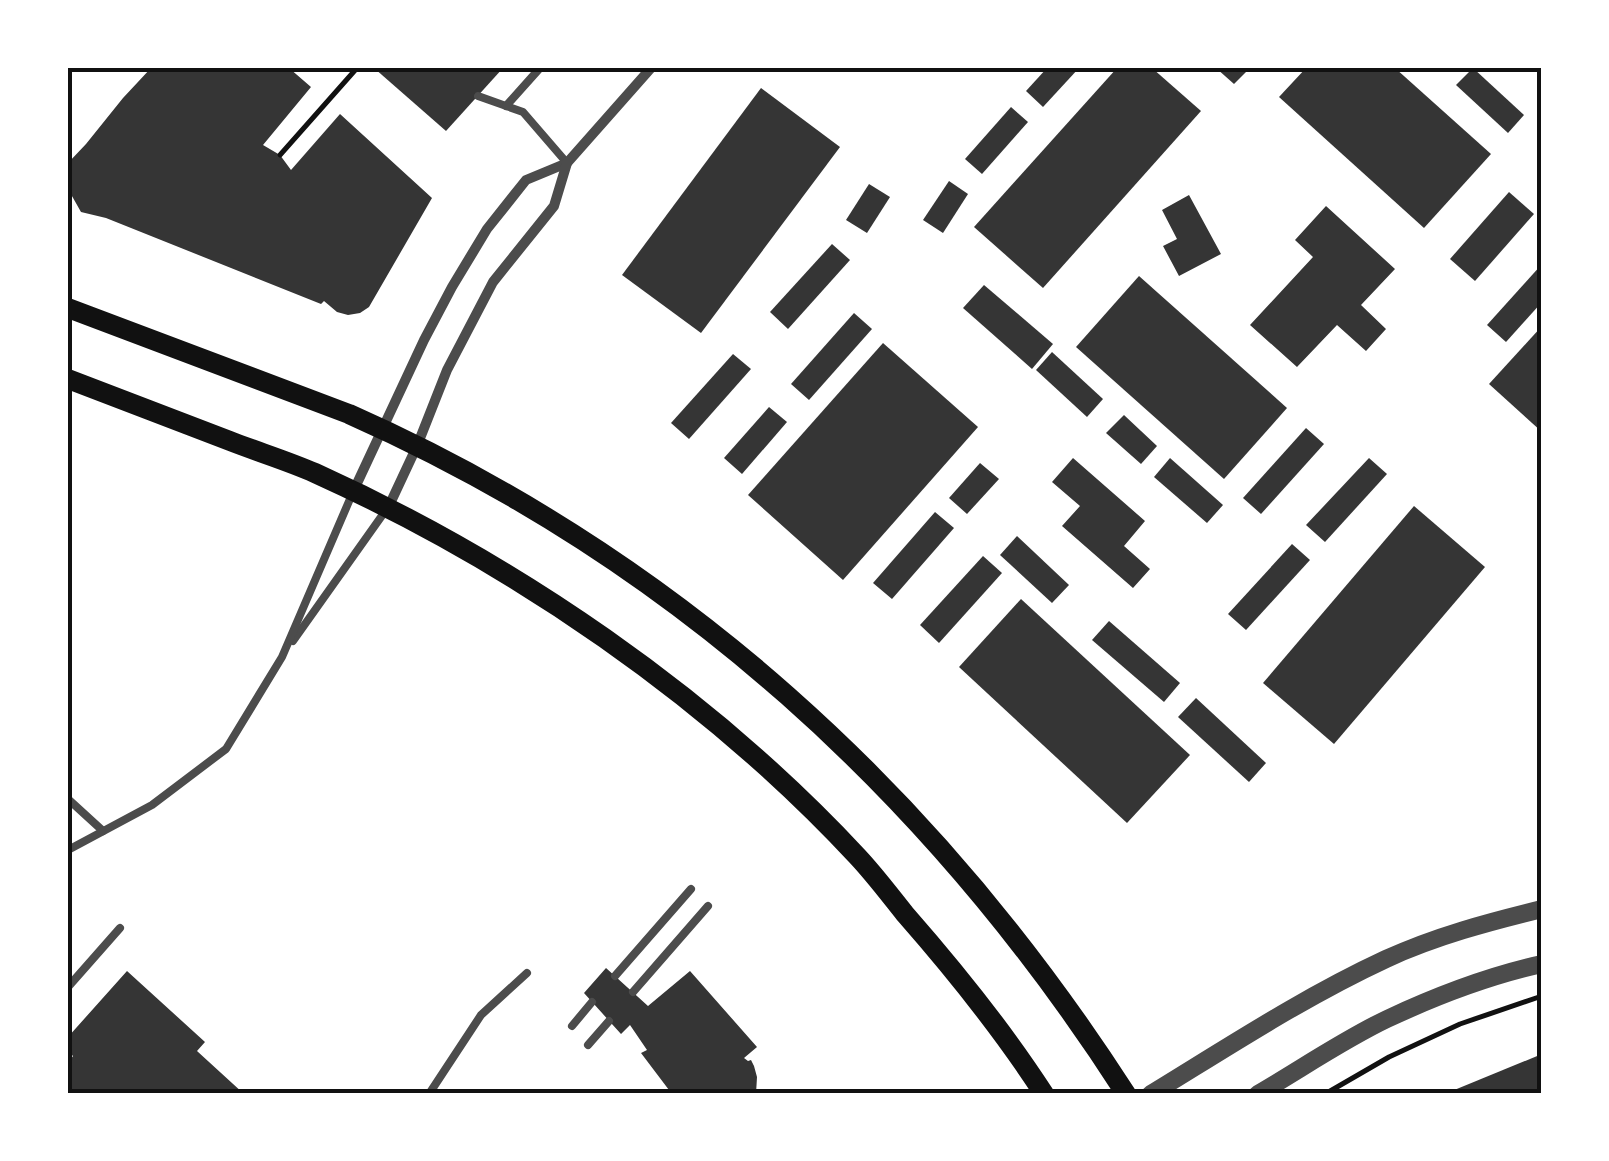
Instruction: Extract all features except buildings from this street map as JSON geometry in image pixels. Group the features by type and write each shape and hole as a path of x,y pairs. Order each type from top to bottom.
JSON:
{"main road":[{"path":"68,308 383,429 530,508 614,559 754,664 879,782 980,892 1126,1094"},
{"path":"68,379 312,472 387,508 522,584 594,631 760,762 859,858 964,982 1044,1094"}],"street":[{"path":"387,508 447,370 494,282 554,206 567,163 651,68"},
{"path":"353,492 424,340 487,229 526,180 567,163"},
{"path":"1150,1094 1326,989 1386,959 1449,934 1542,909"},
{"path":"1258,1094 1384,1020 1514,970 1542,964"}],"lane":[{"path":"506,106 540,68"},
{"path":"478,96 524,112 567,163"},
{"path":"282,656 353,492"},
{"path":"68,850 152,805 226,749 282,656 387,508"},
{"path":"68,799 103,831"},
{"path":"615,976 691,890"},
{"path":"633,992 708,906"},
{"path":"68,988 120,928"},
{"path":"429,1094 481,1015 527,972"},
{"path":"572,1026 592,1002"},
{"path":"588,1045 609,1021"}],"path":[{"path":"280,155 357,68"},
{"path":"1325,1094 1389,1057 1460,1024 1542,996"}]}
